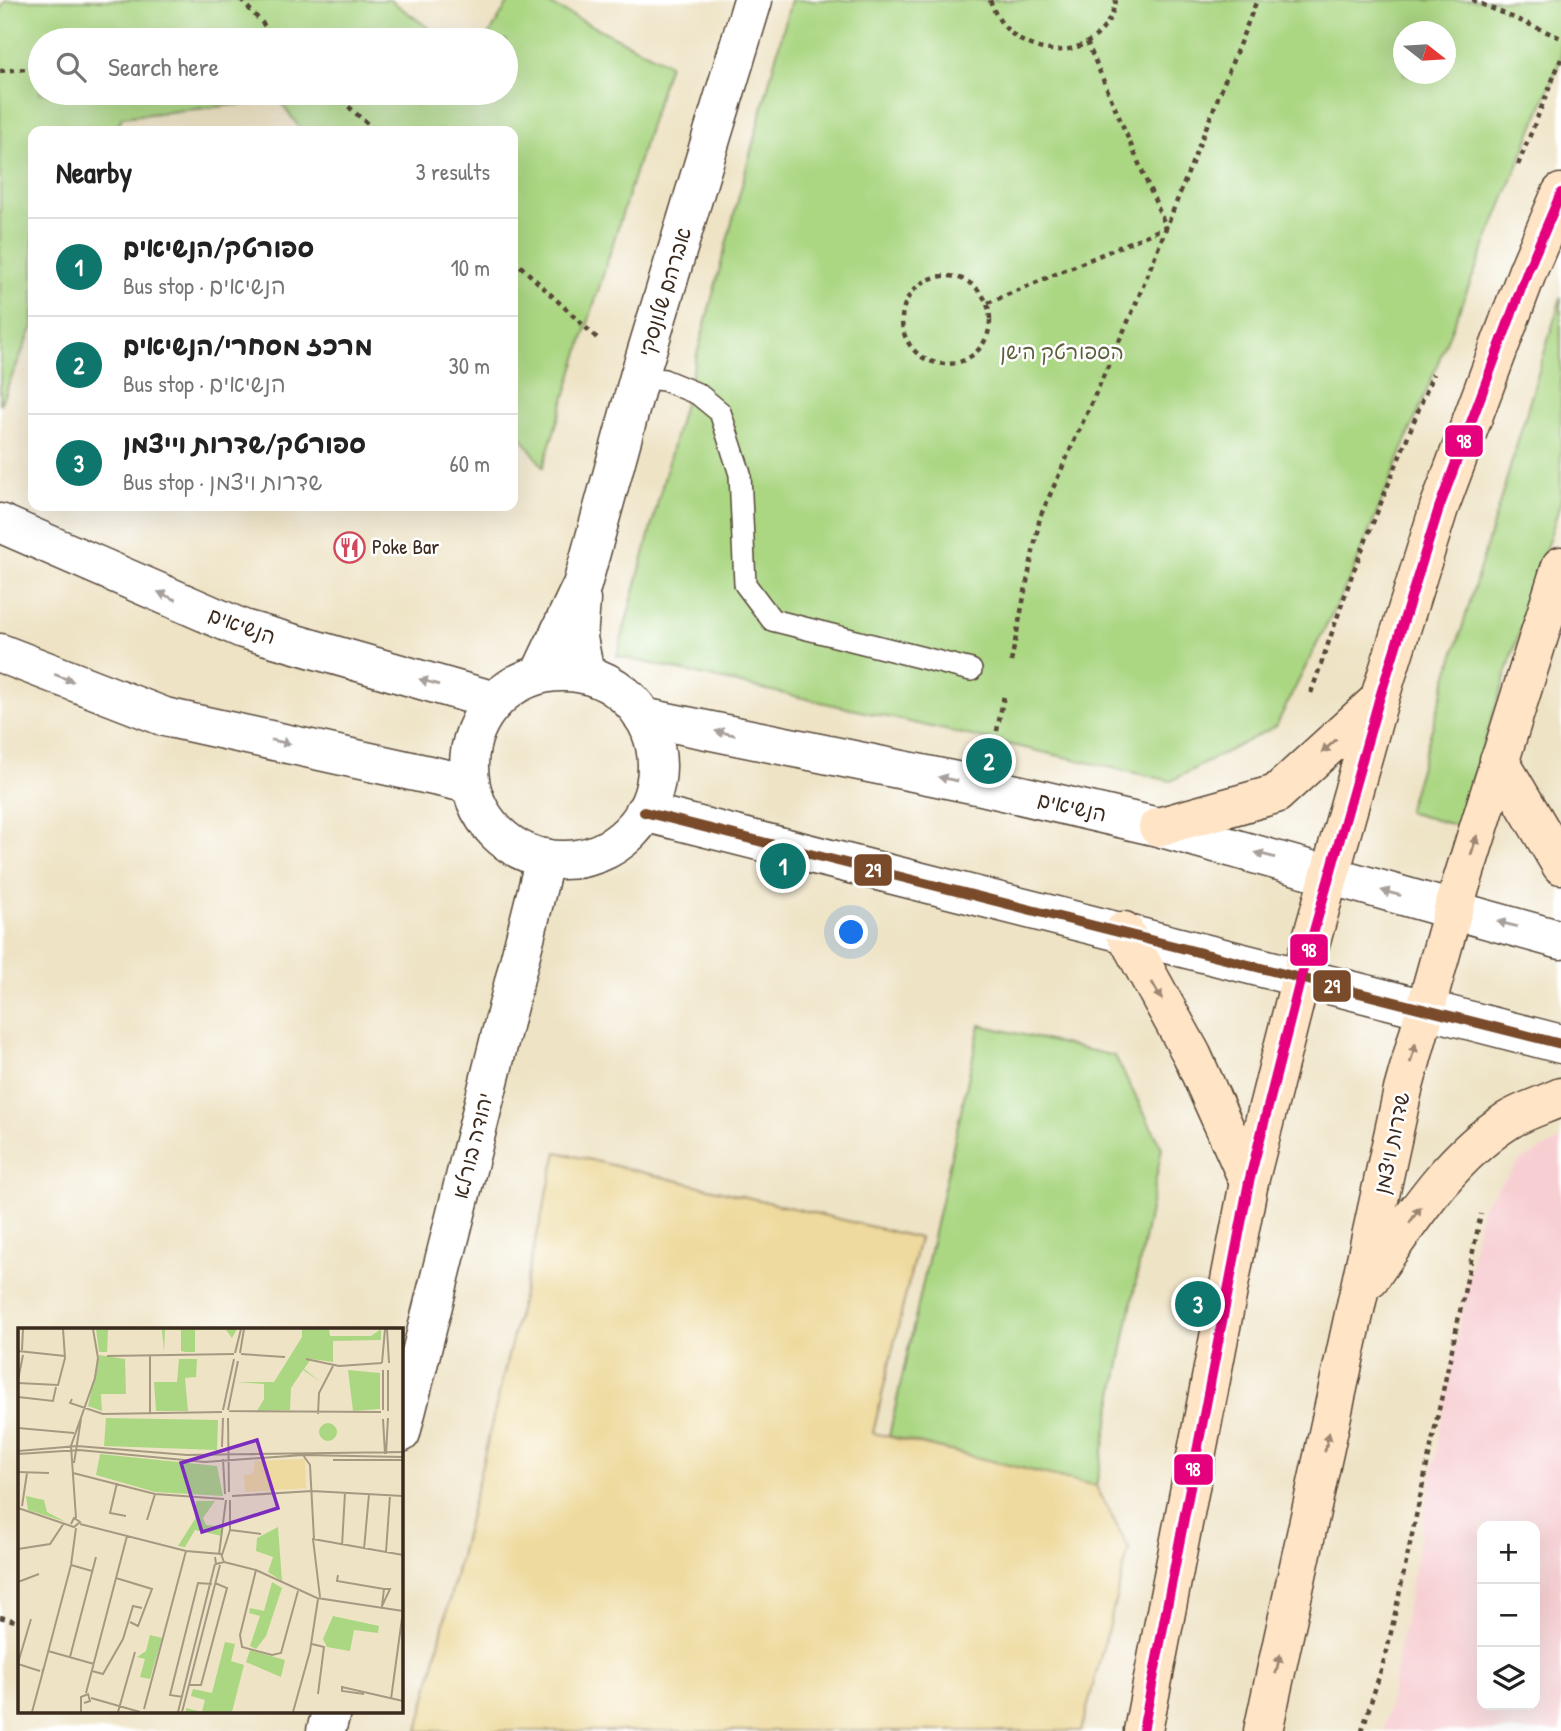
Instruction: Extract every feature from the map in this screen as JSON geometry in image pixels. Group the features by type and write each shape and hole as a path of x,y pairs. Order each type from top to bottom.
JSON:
{"main road":[{"path":"1143,1731 1250,1182 1301,977 1379,700 1439,508 1528,270 1561,192"},
{"name":"שדרות ויצמן","path":"1263,1731 1403,1090 1453,910 1561,566"},
{"path":"1158,827 1276,794 1379,700"},
{"path":"1499,760 1561,865"},
{"path":"1124,931 1192,1055 1250,1182"},
{"path":"1361,1291 1428,1197 1468,1150 1508,1120 1561,1097"}],"street":[{"name":"אברהם שלונסקי","path":"540,674 582,585 639,377 753,0"},
{"name":"הנשיאים","path":"0,523 243,629 495,701"},
{"name":"אברהם שלונסקי","path":"582,585 578,638 586,674"},
{"path":"0,653 165,717 470,784"},
{"path":"562,671 586,674 612,685 630,699 643,717 655,743 657,772 651,800 617,844 594,855 567,860 545,858 516,849 496,833 480,811 470,784 470,754 477,726 495,701 518,682 540,674 562,671"},
{"name":"הנשיאים","path":"643,717 986,787 1158,827 1561,940"},
{"path":"644,812 1124,931 1561,1044"},
{"name":"יהודה בורלא","path":"402,1429 545,858"},
{"path":"326,1731 330,1714"}],"lane":[{"path":"639,377 664,380 698,394 720,412 740,474 745,584 772,621 971,670"}],"path":[{"path":"241,0 267,28"},
{"path":"990,0 994,14 1006,32 1024,45 1045,50 1067,50 1087,41 1104,28 1116,0"},
{"path":"1250,0 1254,7"},
{"path":"1011,664 1040,517 1135,306 1257,0"},
{"path":"1472,0 1561,38"},
{"path":"1087,41 1166,227"},
{"path":"0,71 28,69"},
{"path":"347,105 370,126"},
{"path":"988,303 1166,227"},
{"path":"518,265 639,377"},
{"path":"943,275 970,282 988,303 991,318 989,334 970,358 940,364 913,350 906,338 902,325 905,304 917,286 929,279 943,275"},
{"path":"986,787 1006,689"},
{"path":"1362,1731 1387,1651 1481,1212"},
{"path":"0,1617 18,1622"}],"shaded area":[{"path":"1561,1140 1561,1731 1384,1731 1481,1207 1521,1160"}],"green space":[{"path":"6,0 390,0 428,28 28,28 28,105 233,105 122,117 118,126 28,126 28,338 0,405 0,10"},
{"path":"510,0 541,0 669,64 543,467 518,432 518,126 298,126 283,105 518,105 518,28 493,28"},
{"name":"הספורטק הישן","path":"791,0 1561,0 1561,59 1353,572 1276,726 1171,781 617,656"},
{"path":"1561,297 1561,501 1458,826 1407,812"},
{"path":"980,1025 1115,1056 1162,1148 1096,1486 889,1436"}],"sand":[{"path":"557,1152 919,1238 873,1433 1096,1486 1129,1549 1081,1731 418,1731"}],"transit line":[{"name":"98","path":"1143,1731 1249,1182 1301,977 1379,700 1439,508 1528,270 1561,193"},
{"name":"29","path":"644,812 1561,1044"}],"place":[{"name":"Poke Bar","path":"349,547"},
{"name":"מרכז מסחרי/הנשיאים","path":"989,761"},
{"name":"ספורטק/הנשיאים","path":"783,866"},
{"name":"ספורטק/שדרות וייצמן","path":"1198,1304"}]}
